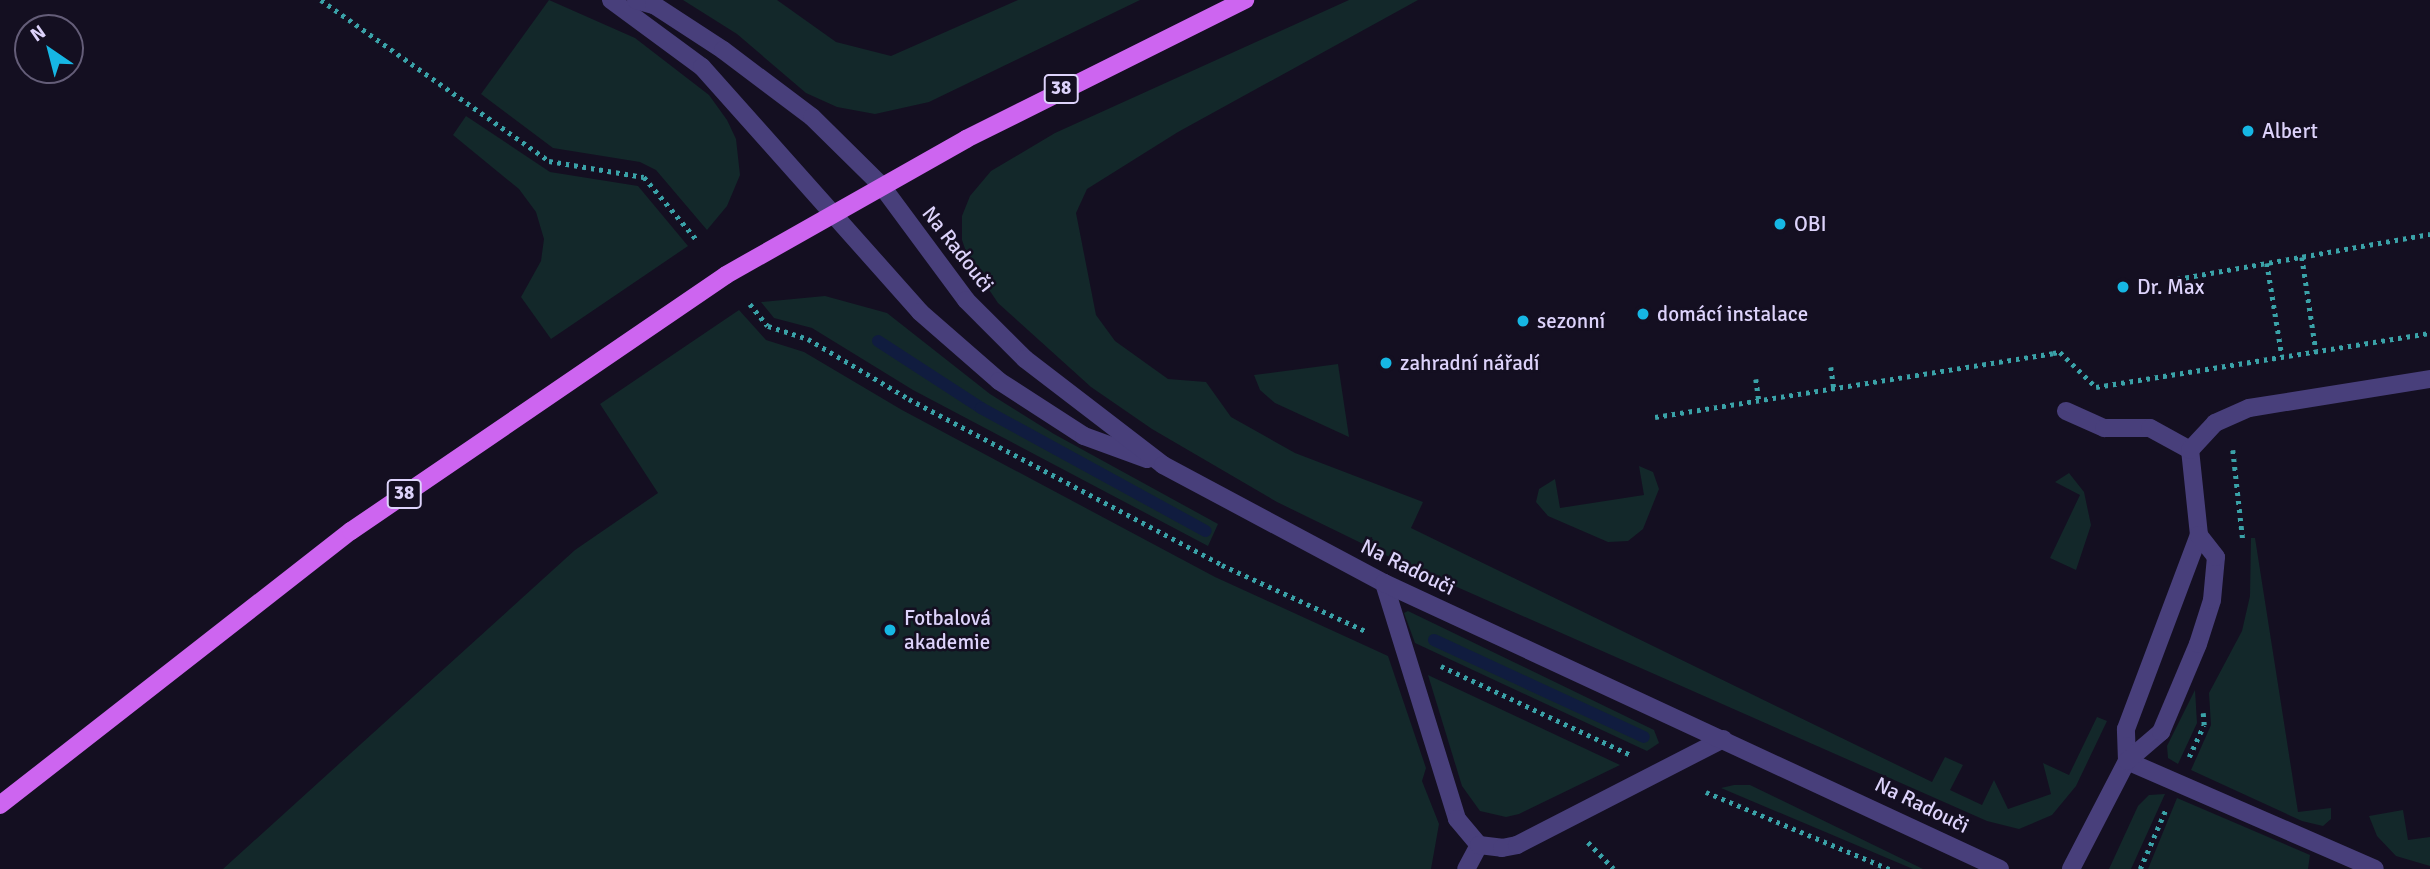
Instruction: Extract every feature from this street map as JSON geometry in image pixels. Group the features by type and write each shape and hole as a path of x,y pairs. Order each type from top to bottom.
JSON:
{"main road":[{"name":"38","path":"0,805 351,531 706,288 881,185 1044,98 1245,0"}],"street":[{"path":"611,0 702,67 755,121 830,214 920,312 999,380 1084,436 1163,464"},
{"name":"Na Radouči","path":"636,0 654,5 723,50 812,117 881,185 966,300 1025,359 1163,464 1384,583 2000,869"},
{"path":"2127,761 2126,729 2199,535 2190,450 2215,423 2249,408 2430,379"},
{"path":"2066,411 2104,428 2150,428 2190,450"},
{"path":"2071,869 2127,761 2161,732 2213,600 2216,557 2199,535"},
{"path":"1384,583 1457,819 1479,845 1502,848 1517,845 1723,739"},
{"path":"2127,761 2375,869"},
{"path":"1466,869 1479,845"}],"path":[{"path":"321,0 549,161 644,177 696,239"},
{"path":"2177,279 2430,234"},
{"path":"2302,257 2316,351"},
{"path":"2267,263 2282,356"},
{"path":"750,304 768,326 808,338 909,399 1222,565 1381,638"},
{"path":"1655,417 2060,352 2096,387 2430,333"},
{"path":"1831,367 1834,388"},
{"path":"1756,379 1759,401"},
{"path":"1432,662 1636,757"},
{"path":"1706,792 1889,869"},
{"path":"2140,869 2172,796"}],"green space":[{"path":"549,0 635,38 709,95 727,120 736,139 740,175 727,206 707,230 656,170 640,162 553,148 481,94"},
{"path":"683,0 777,0 836,42 891,56 1018,0 1140,0 929,102 875,114 837,107 806,93 737,34"},
{"path":"1349,0 1418,0 1178,132 1087,189 1076,213 1096,315 1115,341 1168,379 1206,382 1231,417 1295,453 1423,502 1411,528 1932,782 1945,757 1963,765 1950,790 1982,805 1994,780 2008,809 2051,794 2043,763 2069,775 2097,717 2107,721 2076,786 2052,815 2019,829 1987,821 1396,560 1277,502 1152,429 1091,387 998,303 969,260 962,240 962,216 970,196 991,171 1055,133"},
{"path":"466,116 550,172 638,186 688,246 551,339 521,297 541,261 544,239 536,212 519,189 453,135"},
{"path":"825,296 887,313 990,394 1054,434 1218,524 1208,546 913,390 812,328 774,318 761,302"},
{"name":"Fotbalová akademie","path":"739,310 766,340 804,352 902,410 1215,577 1388,656 1426,768 1422,781 1439,824 1431,869 223,869 575,550 658,493 600,404"},
{"path":"1338,364 1349,437 1275,403 1260,390 1254,375"},
{"path":"1639,466 1653,472 1659,489 1643,529 1628,541 1608,542 1548,516 1536,502 1539,489 1555,479 1560,508 1644,495"},
{"path":"2069,473 2084,492 2091,525 2076,570 2050,558 2080,495 2055,482"},
{"path":"2251,538 2255,538 2298,812 2331,808 2331,819 2323,826 2302,821 2191,770 2211,725 2209,693 2242,631 2250,596"},
{"path":"1408,611 1654,730 1659,743 1647,751 1415,643 1404,613"},
{"path":"1428,675 1620,765 1519,814 1506,817 1480,811 1462,786"},
{"path":"2195,690 2197,723 2178,764 2168,758 2167,746"},
{"path":"1750,785 1923,869 1913,869 1721,788"},
{"path":"2165,794 2131,869 2109,869 2138,806 2149,795"},
{"path":"2177,798 2310,855 2308,869 2148,869"},
{"path":"2403,810 2408,840 2430,837 2430,866 2396,856 2377,836 2369,816"}],"waterway":[{"path":"878,341 981,408 1206,531"},
{"path":"1434,640 1644,737"}],"place":[{"name":"Albert","path":"2248,131"},
{"name":"OBI","path":"1780,224"},
{"name":"Dr. Max","path":"2123,287"},
{"name":"domácí instalace","path":"1643,314"},
{"name":"sezonní","path":"1523,321"},
{"name":"zahradní nářadí","path":"1386,363"},
{"name":"Fotbalová akademie","path":"890,630"}]}
